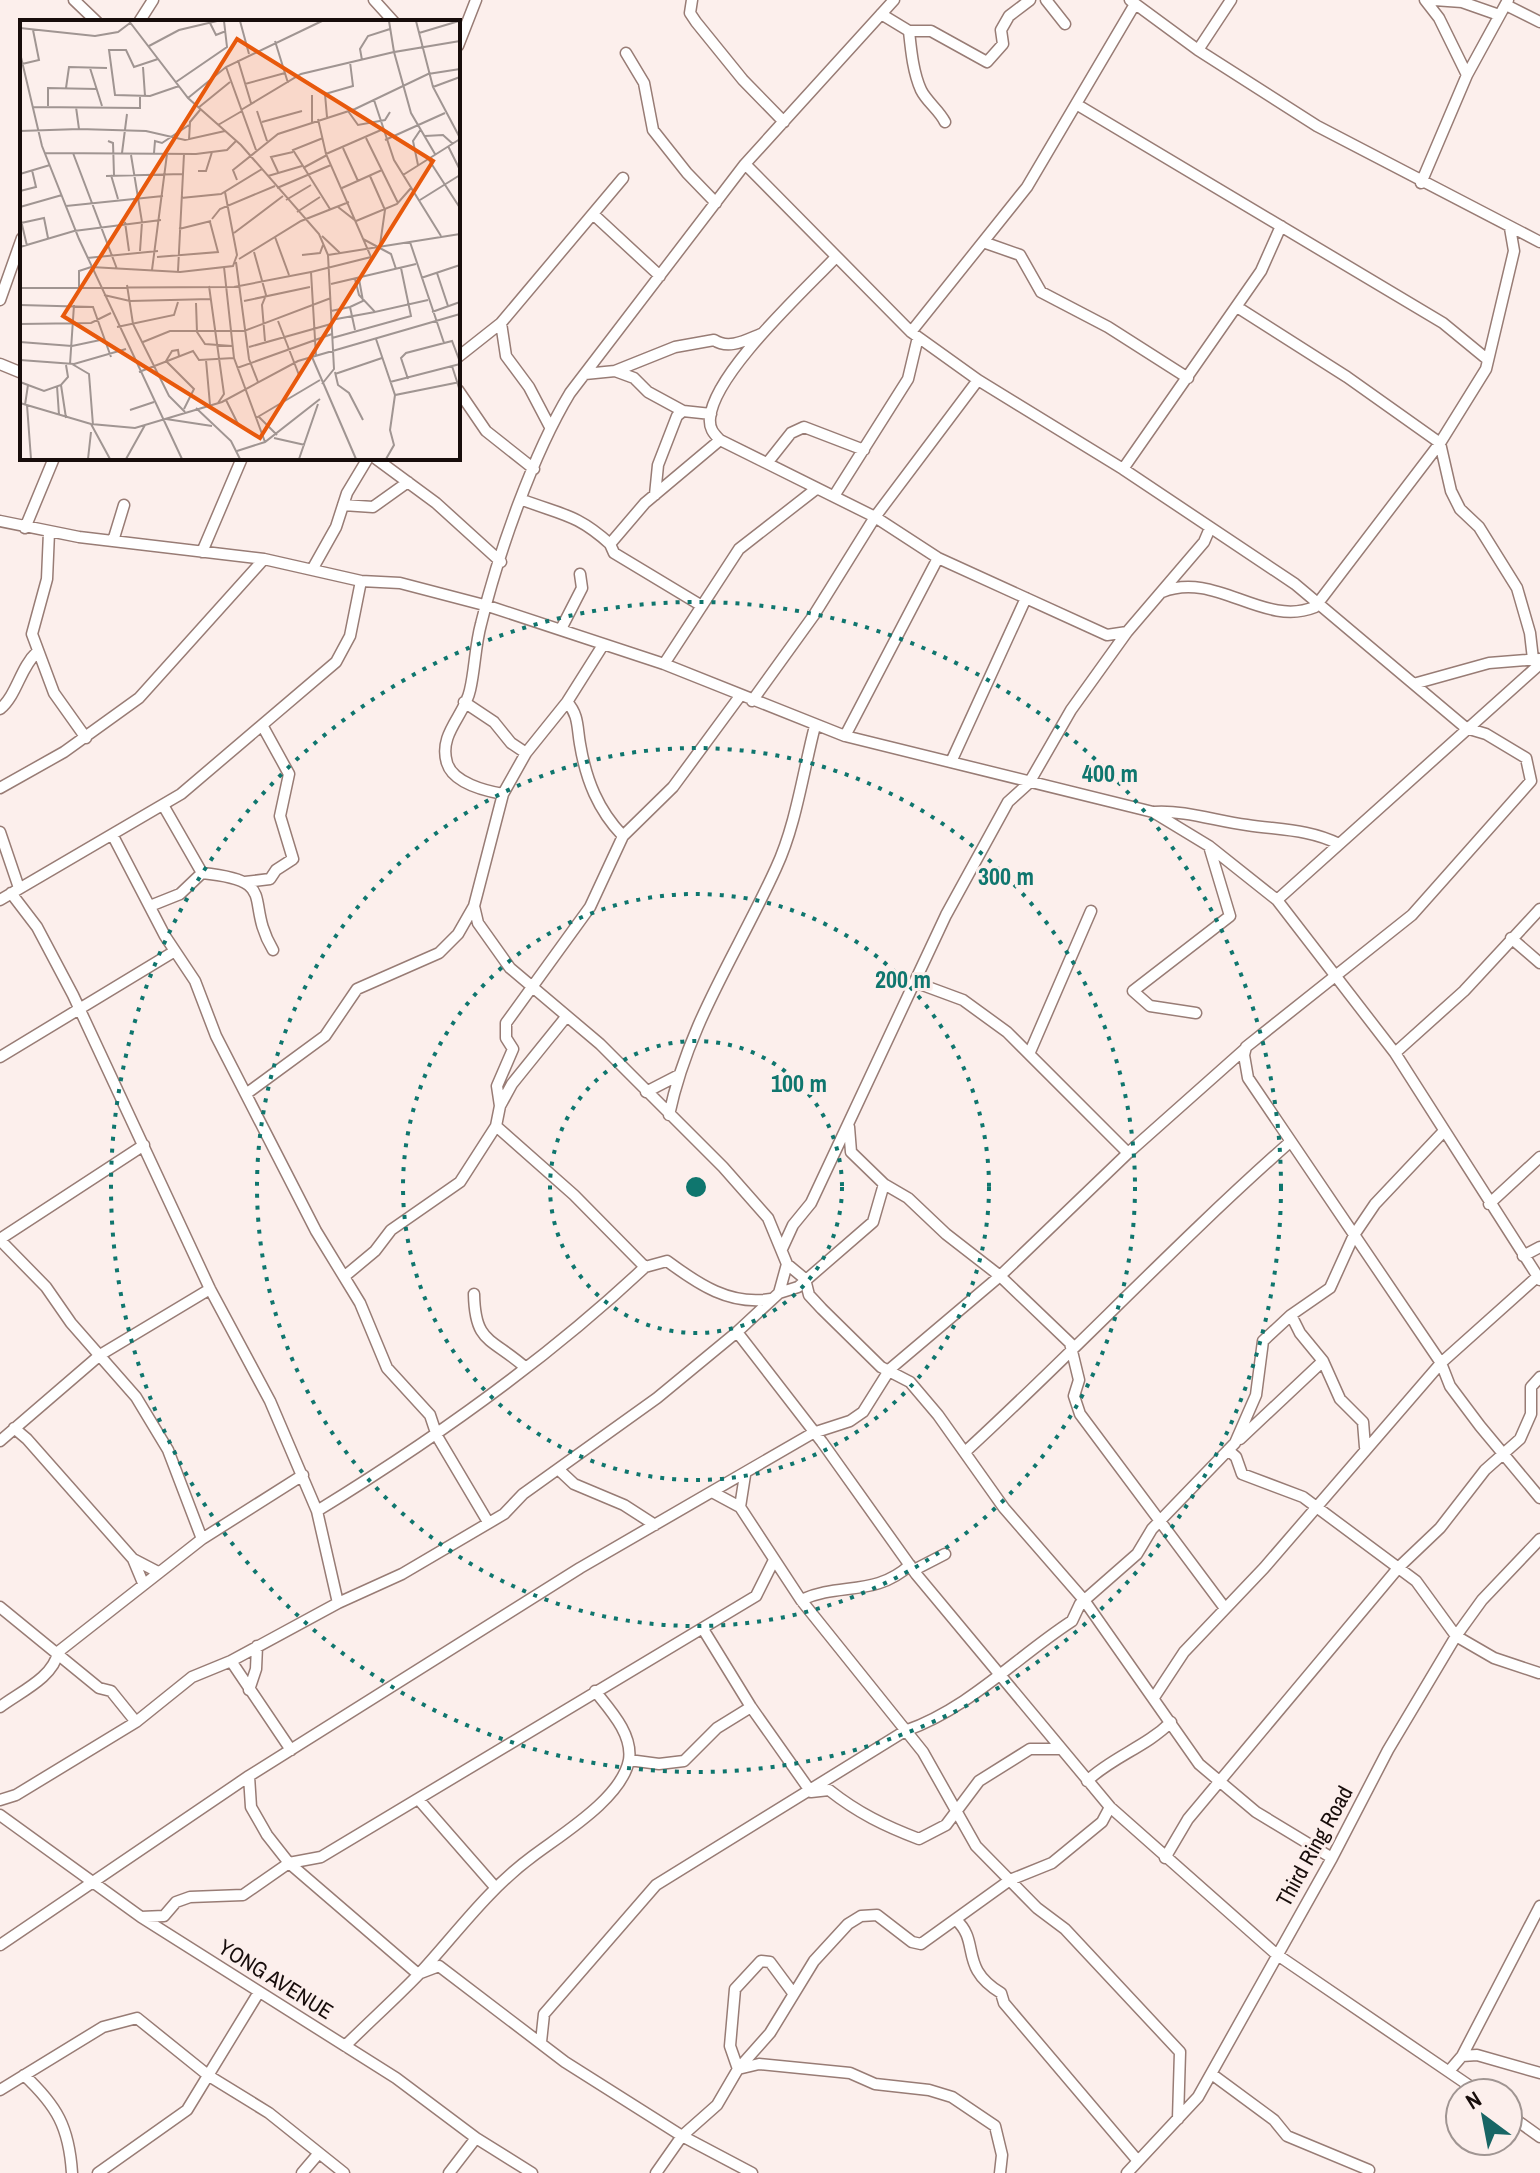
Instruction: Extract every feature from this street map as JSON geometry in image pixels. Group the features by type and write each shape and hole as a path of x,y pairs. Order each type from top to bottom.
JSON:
{"street":[{"path":"74,0 95,20"},
{"path":"140,20 153,0"},
{"path":"374,0 391,20"},
{"path":"460,41 476,0"},
{"path":"692,0 690,13 696,22 743,80 784,122"},
{"path":"503,794 468,783 448,768 445,756 451,727 470,693 479,632 501,562 550,427 585,374 745,164 894,0"},
{"path":"881,14 909,31 931,31 987,62 1003,44 1001,30 1009,16 1030,0"},
{"path":"1046,0 1065,24"},
{"path":"1198,50 1231,0"},
{"path":"1425,0 1439,18 1467,75"},
{"path":"1434,0 1462,2 1499,15"},
{"path":"834,496 908,379 914,334 1027,187 1133,2 1198,50 1317,126 1421,183 1540,242"},
{"path":"1421,183 1467,75 1507,2 1540,22"},
{"path":"909,31 911,54 923,93 945,122"},
{"path":"626,53 644,83 653,130 716,203"},
{"path":"1076,104 1443,323 1488,360"},
{"path":"745,164 914,334 978,380 1123,469 1295,584 1417,683 1466,728 1486,734 1526,758 1531,781"},
{"path":"460,355 501,323 623,178"},
{"path":"593,214 660,276"},
{"path":"1123,469 1261,271 1281,226"},
{"path":"1161,592 1190,586 1206,588 1287,613 1304,612 1317,604 1466,405 1488,360 1514,251 1510,228"},
{"path":"983,242 1020,255 1041,292 1108,327 1188,378"},
{"path":"0,300 20,244"},
{"path":"836,257 742,357 715,401 711,431 720,440 875,517 938,558 1107,635 1127,632"},
{"path":"1237,307 1335,369 1440,443 1451,491 1460,509 1479,527 1517,588 1538,661"},
{"path":"501,323 506,356 529,387 550,427"},
{"path":"585,374 615,371 675,347 714,340 721,345 740,343 766,331"},
{"path":"0,364 20,372"},
{"path":"615,371 634,378 648,392 683,411 711,414"},
{"path":"752,701 814,615 875,517 978,380"},
{"path":"460,393 486,431 534,469"},
{"path":"655,495 658,465 677,416 683,411"},
{"path":"768,462 791,433 804,427 864,450"},
{"path":"610,544 655,495 720,440"},
{"path":"25,528 53,460"},
{"path":"202,552 241,460"},
{"path":"313,568 367,460"},
{"path":"378,460 501,562"},
{"path":"343,505 373,507 408,482"},
{"path":"664,664 739,549 816,489"},
{"path":"523,500 564,511 591,527 610,544 614,553 702,606"},
{"path":"113,541 124,505"},
{"path":"0,521 49,532 264,559 361,581 400,583 488,606 664,664 845,736 1153,812 1173,811 1249,826 1296,829 1339,844"},
{"path":"782,1249 793,1225 811,1203 917,983 946,915 1008,802 1029,783 1071,710 1127,632 1204,542 1210,528"},
{"path":"49,532 47,579 32,634 54,693 86,738"},
{"path":"845,736 938,558"},
{"path":"0,788 118,716 161,677 264,559"},
{"path":"561,629 582,588 580,574"},
{"path":"0,900 163,805 212,770 336,662 350,636 361,581"},
{"path":"951,762 1026,598"},
{"path":"246,1094 325,1036 357,989 439,953 458,934 474,906 503,794 526,753 567,702 603,645"},
{"path":"0,709 8,702 21,673 37,652"},
{"path":"1417,683 1489,663 1538,661"},
{"path":"1277,900 1538,661"},
{"path":"345,1276 375,1251 391,1230 460,1182 496,1126 500,1106 497,1086 513,1049 506,1038 506,1023 590,907 623,836 673,787 740,696"},
{"path":"464,702 494,722 511,743 526,753"},
{"path":"567,702 577,719 580,746 597,804 623,836"},
{"path":"245,882 270,879 276,870 293,859 280,816 289,774 262,725"},
{"path":"669,1115 698,1020 777,867 815,726"},
{"path":"0,1945 249,1776 580,1568 813,1433 850,1421 863,1412 890,1369 1000,1276 1128,1153 1246,1047 1338,977 1412,915 1540,772"},
{"path":"163,805 202,873"},
{"path":"1153,812 1209,846 1277,900 1395,1053 1539,1278 1441,1363 1365,1447 1264,1568 1184,1652 1155,1696"},
{"path":"0,832 15,890 79,1010 210,1289 270,1401 303,1475 317,1511 338,1603"},
{"path":"113,836 175,951 195,981 210,1022 316,1231 345,1276 387,1368 430,1415 435,1433 488,1522"},
{"path":"1196,1013 1150,1006 1133,991 1230,916 1209,846"},
{"path":"150,906 180,894 202,873 239,877 253,889 264,936 273,950"},
{"path":"474,906 478,923 488,941 533,988 600,1044 723,1167 768,1218 787,1264 805,1279 809,1295 881,1367 910,1382 1004,1508 1084,1600 1155,1696 1199,1764 1256,1812 1332,1858"},
{"path":"1395,1053 1464,991 1540,909"},
{"path":"1030,1052 1091,911"},
{"path":"1528,921 1540,921"},
{"path":"1511,938 1540,963"},
{"path":"0,1057 175,951"},
{"path":"917,983 963,1000 1030,1052 1128,1153"},
{"path":"500,1106 527,1062 566,1017"},
{"path":"1246,1047 1244,1055 1248,1078 1441,1363 1450,1386 1540,1498"},
{"path":"646,1092 679,1075"},
{"path":"849,1125 851,1152 884,1184 908,1198 984,1267 1000,1276 1070,1343 1079,1380 1074,1396 1080,1414 1224,1607"},
{"path":"496,1126 574,1195 645,1267"},
{"path":"1231,1447 1256,1395 1263,1341 1291,1315 1330,1288 1354,1235 1404,1171 1444,1131"},
{"path":"965,1452 1072,1353 1161,1261 1290,1142"},
{"path":"144,1145 0,1240 46,1287 71,1323 136,1397 168,1450 202,1539"},
{"path":"833,1157 851,1152"},
{"path":"1489,1204 1540,1157"},
{"path":"317,1511 526,1368 572,1333 645,1267 667,1261 704,1288 751,1303 776,1296 798,1287 873,1222 884,1184"},
{"path":"1523,1256 1540,1247"},
{"path":"0,1800 16,1795 136,1722 192,1677 231,1661 338,1603 402,1574 504,1514 523,1494 657,1398 737,1332 776,1296 787,1264"},
{"path":"0,1441 100,1355 210,1289"},
{"path":"474,1294 475,1324 485,1336 526,1368"},
{"path":"1291,1315 1300,1333 1323,1361 1340,1399 1363,1422 1365,1447"},
{"path":"737,1332 912,1567 1110,1807 1276,1954 1459,2077"},
{"path":"515,2022 544,2014 656,1885 811,1792 905,1731 937,1720 1072,1621 1084,1600 1137,1554 1152,1529 1231,1447 1323,1361"},
{"path":"1165,1858 1188,1819 1399,1567 1440,1528 1485,1470 1520,1439 1531,1414 1531,1387 1540,1377"},
{"path":"14,1428 133,1559 143,1583"},
{"path":"1231,1447 1242,1474 1303,1497 1399,1567 1445,1616 1456,1636 1494,1658 1539,1673"},
{"path":"558,1469 574,1484 624,1505 655,1525"},
{"path":"0,1707 56,1663 58,1652 143,1583 202,1539 303,1475"},
{"path":"740,1507 745,1475"},
{"path":"714,1493 740,1507 773,1562 801,1600 923,1752 976,1846 1065,1929 1180,2052 1178,2119"},
{"name":"Third Ring Road","path":"1127,2173 1178,2119 1213,2075 1388,1750 1456,1636 1482,1600 1540,1539"},
{"path":"801,1600 826,1590 862,1590 945,1554"},
{"path":"133,1559 158,1572"},
{"path":"141,1917 164,1916 176,1902 190,1897 243,1895 289,1863 321,1857 756,1596 773,1562"},
{"path":"0,1607 99,1688 111,1691 136,1722"},
{"path":"703,1629 751,1707 811,1792"},
{"path":"249,1690 256,1669 257,1646"},
{"path":"231,1661 291,1750"},
{"path":"345,2046 418,1974 495,1887 534,1855 562,1838 620,1784 629,1760 629,1743 595,1691"},
{"path":"629,1760 659,1764 684,1761 717,1728 751,1707"},
{"path":"1087,1781 1100,1769 1153,1739 1171,1722"},
{"path":"811,1792 829,1790 866,1818 919,1839 946,1825 979,1781 1030,1749 1060,1749"},
{"path":"249,1776 251,1807 267,1835 289,1863 418,1974"},
{"path":"419,1800 495,1887"},
{"path":"656,2173 682,2136 717,2105 738,2069 770,2033 819,1955 861,1916 877,1915 916,1944 956,1920 1010,1880 1052,1863 1102,1822 1110,1807"},
{"name":"YONG AVENUE","path":"0,1815 141,1917 432,2102 476,2138 532,2173"},
{"path":"1450,2070 1462,2056 1540,1906"},
{"path":"956,1920 962,1925 973,1967 1001,1993 1004,2003 1138,2161"},
{"path":"738,2069 730,2046 735,1989 761,1961 770,1962 793,1993"},
{"path":"418,1974 439,1966 565,2062 682,2136 752,2173"},
{"path":"98,2173 180,2118 259,1992"},
{"path":"541,2042 544,2014"},
{"path":"0,2090 103,2027 137,2018 209,2076 269,2113 344,2173"},
{"path":"1462,2056 1477,2055 1540,2073"},
{"path":"738,2069 759,2064 850,2073 875,2084 929,2090 952,2097 995,2126 1002,2155 1000,2173"},
{"path":"24,2075 55,2107 68,2143 72,2173"},
{"path":"1213,2075 1274,2120 1287,2136 1369,2170"},
{"path":"449,2173 476,2138"},
{"path":"302,2173 319,2153"}]}
